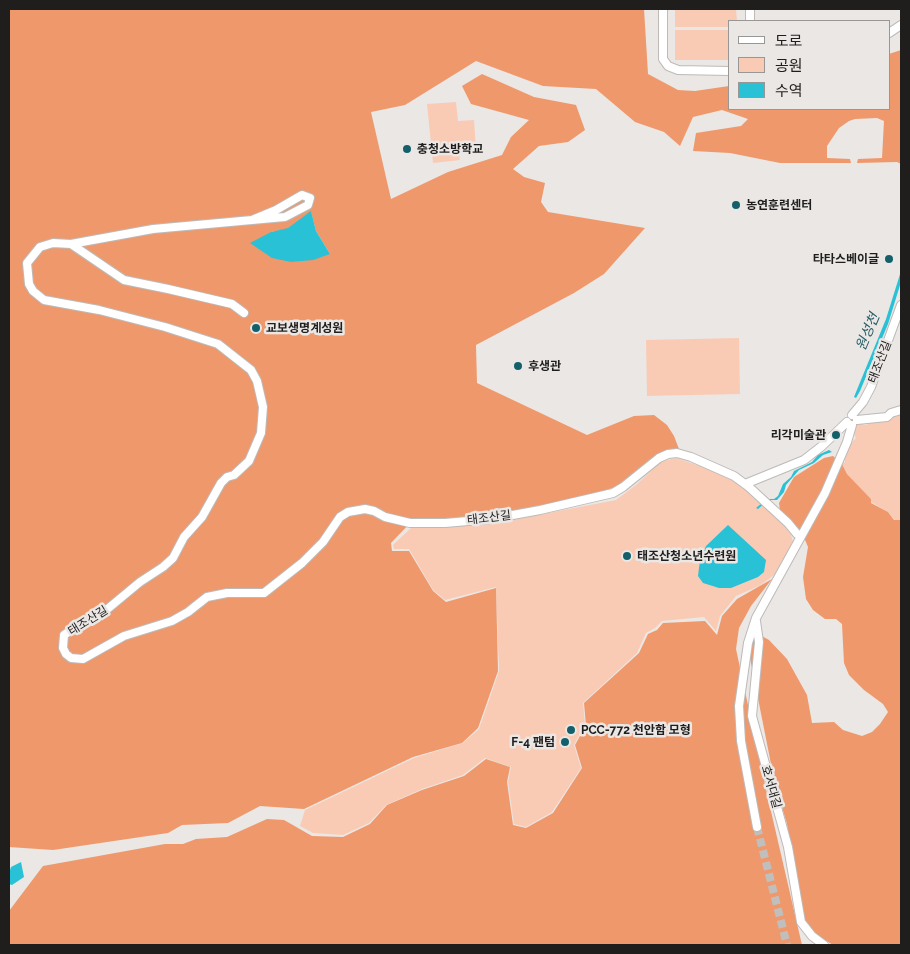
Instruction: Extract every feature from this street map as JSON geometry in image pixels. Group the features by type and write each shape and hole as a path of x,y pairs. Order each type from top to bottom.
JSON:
{"street":[{"path":"663,9 664,59 668,66 678,70 728,71"},
{"path":"890,32 901,26"},
{"path":"72,244 153,229 252,220 285,217 308,205 310,198 302,195 276,210 252,220"},
{"name":"태조산길","path":"72,244 53,243 40,247 27,263 28,278 33,291 44,300 100,310 165,327 218,344 251,370 261,392 263,407 261,433 249,461 234,475 226,477 221,483 202,517 184,537 172,558 99,616 71,630 64,636 63,648 66,654 71,658 83,659 124,636 172,621 188,612 207,597 227,593 264,593 302,563 323,542 340,517 357,510 374,511 385,517 410,523 491,520 613,493 659,458 668,454 691,457 707,463 725,471 745,484 804,460 852,420 871,387 901,305"},
{"path":"72,244 124,280 168,288 232,304 244,313"},
{"path":"757,827 741,741 739,706 748,643 756,618 825,493 847,442 852,420 887,417 891,413 901,410"},
{"path":"745,484 788,522 797,534"},
{"name":"호서대길","path":"756,618 759,642 752,716 788,847 802,922 812,936 824,945"}],"green space":[{"path":"675,9 736,9 737,20 728,20 728,27 675,27"},
{"path":"675,30 728,30 728,60 675,60"},
{"path":"456,102 458,121 474,120 476,150 461,151 460,143 458,143 460,160 433,163 427,104"},
{"path":"739,338 740,394 647,396 646,340"},
{"path":"901,408 901,523 900,520 895,520 888,512 871,502 871,499 847,474 842,464 845,462 844,450 856,438 854,434 857,423 866,425"},
{"path":"676,458 727,475 744,488 782,523 791,535 795,548 792,562 759,586 736,596 720,616 716,631 704,617 662,621 646,633 637,653 583,703 585,724 574,745 581,768 552,812 526,827 514,824 508,782 511,767 485,758 463,775 422,789 386,805 369,823 343,835 313,833 300,826 305,810 414,758 463,743 479,729 499,671 496,587 445,600 433,590 409,549 394,549 393,545 411,528 485,525 616,500 662,461"}],"shaded area":[{"path":"9,9 644,9 648,74 678,90 695,91 728,86 728,110 890,110 890,54 901,50 901,164 897,162 857,163 858,159 882,158 884,121 877,118 849,121 839,128 827,146 827,158 850,159 851,163 780,163 730,153 693,151 696,133 741,126 748,119 722,110 693,117 680,146 664,132 635,122 596,89 543,86 476,61 405,105 371,112 391,199 448,172 502,155 511,137 529,120 471,104 462,86 482,74 534,97 576,105 585,130 568,142 539,146 513,169 524,177 545,183 541,202 548,212 645,228 604,274 574,293 476,345 477,383 587,435 634,416 654,415 667,425 679,449 656,456 616,487 582,497 491,516 413,520 391,543 392,551 409,551 433,591 446,602 496,588 498,671 478,728 462,743 413,757 304,809 260,806 228,823 182,825 168,833 53,850 9,847","holes":["311,212 316,231 330,254 271,232 288,229"]},
{"path":"833,456 871,499 871,503 888,512 894,520 900,520 901,523 901,945 833,945 817,935 804,920 787,824 775,784 748,648 750,636 760,635 769,640 787,659 807,695 812,723 834,722 843,730 862,736 872,732 888,712 883,704 864,690 849,675 844,663 842,624 836,619 825,619 813,610 806,599 803,577 808,547 803,535 780,510 779,503 794,477 824,458"},
{"path":"772,579 751,606 739,628 736,649 802,945 9,945 9,911 43,866 165,844 183,844 196,839 227,837 267,819 284,820 312,836 343,837 370,824 387,805 422,790 464,776 486,759 510,767 507,782 513,825 526,828 553,813 582,768 575,745 586,725 584,703 639,653 648,634 657,630 663,623 705,621 717,635 722,616 737,599"}],"water":[{"path":"311,211 316,231 330,254 313,260 291,262 272,258 250,243 271,232 288,228"},
{"path":"901,271 901,282 888,324 856,398 854,397 886,319"},
{"path":"829,450 832,452 823,455 814,463 799,470 786,485 784,492 777,500 768,500 758,509 756,508 767,499 774,499 778,496 783,484 791,477 794,471 812,462 818,455"},
{"path":"728,525 766,560 764,572 758,577 731,588 719,588 703,583 698,576 700,560 706,546"},
{"path":"21,862 24,877 12,885 9,884 11,867"}],"tunnel":[{"path":"757,827 787,945"}],"place":[{"name":"충청소방학교","path":"407,149"},
{"name":"농연훈련센터","path":"736,205"},
{"name":"타타스베이글","path":"889,259"},
{"name":"교보생명계성원","path":"256,328"},
{"name":"후생관","path":"518,366"},
{"name":"리각미술관","path":"836,435"},
{"name":"태조산청소년수련원","path":"627,556"},
{"name":"PCC-772 천안함 모형","path":"571,730"},
{"name":"F-4 팬텀","path":"565,742"}],"water label":[{"name":"원성천","path":"868,332"}]}
